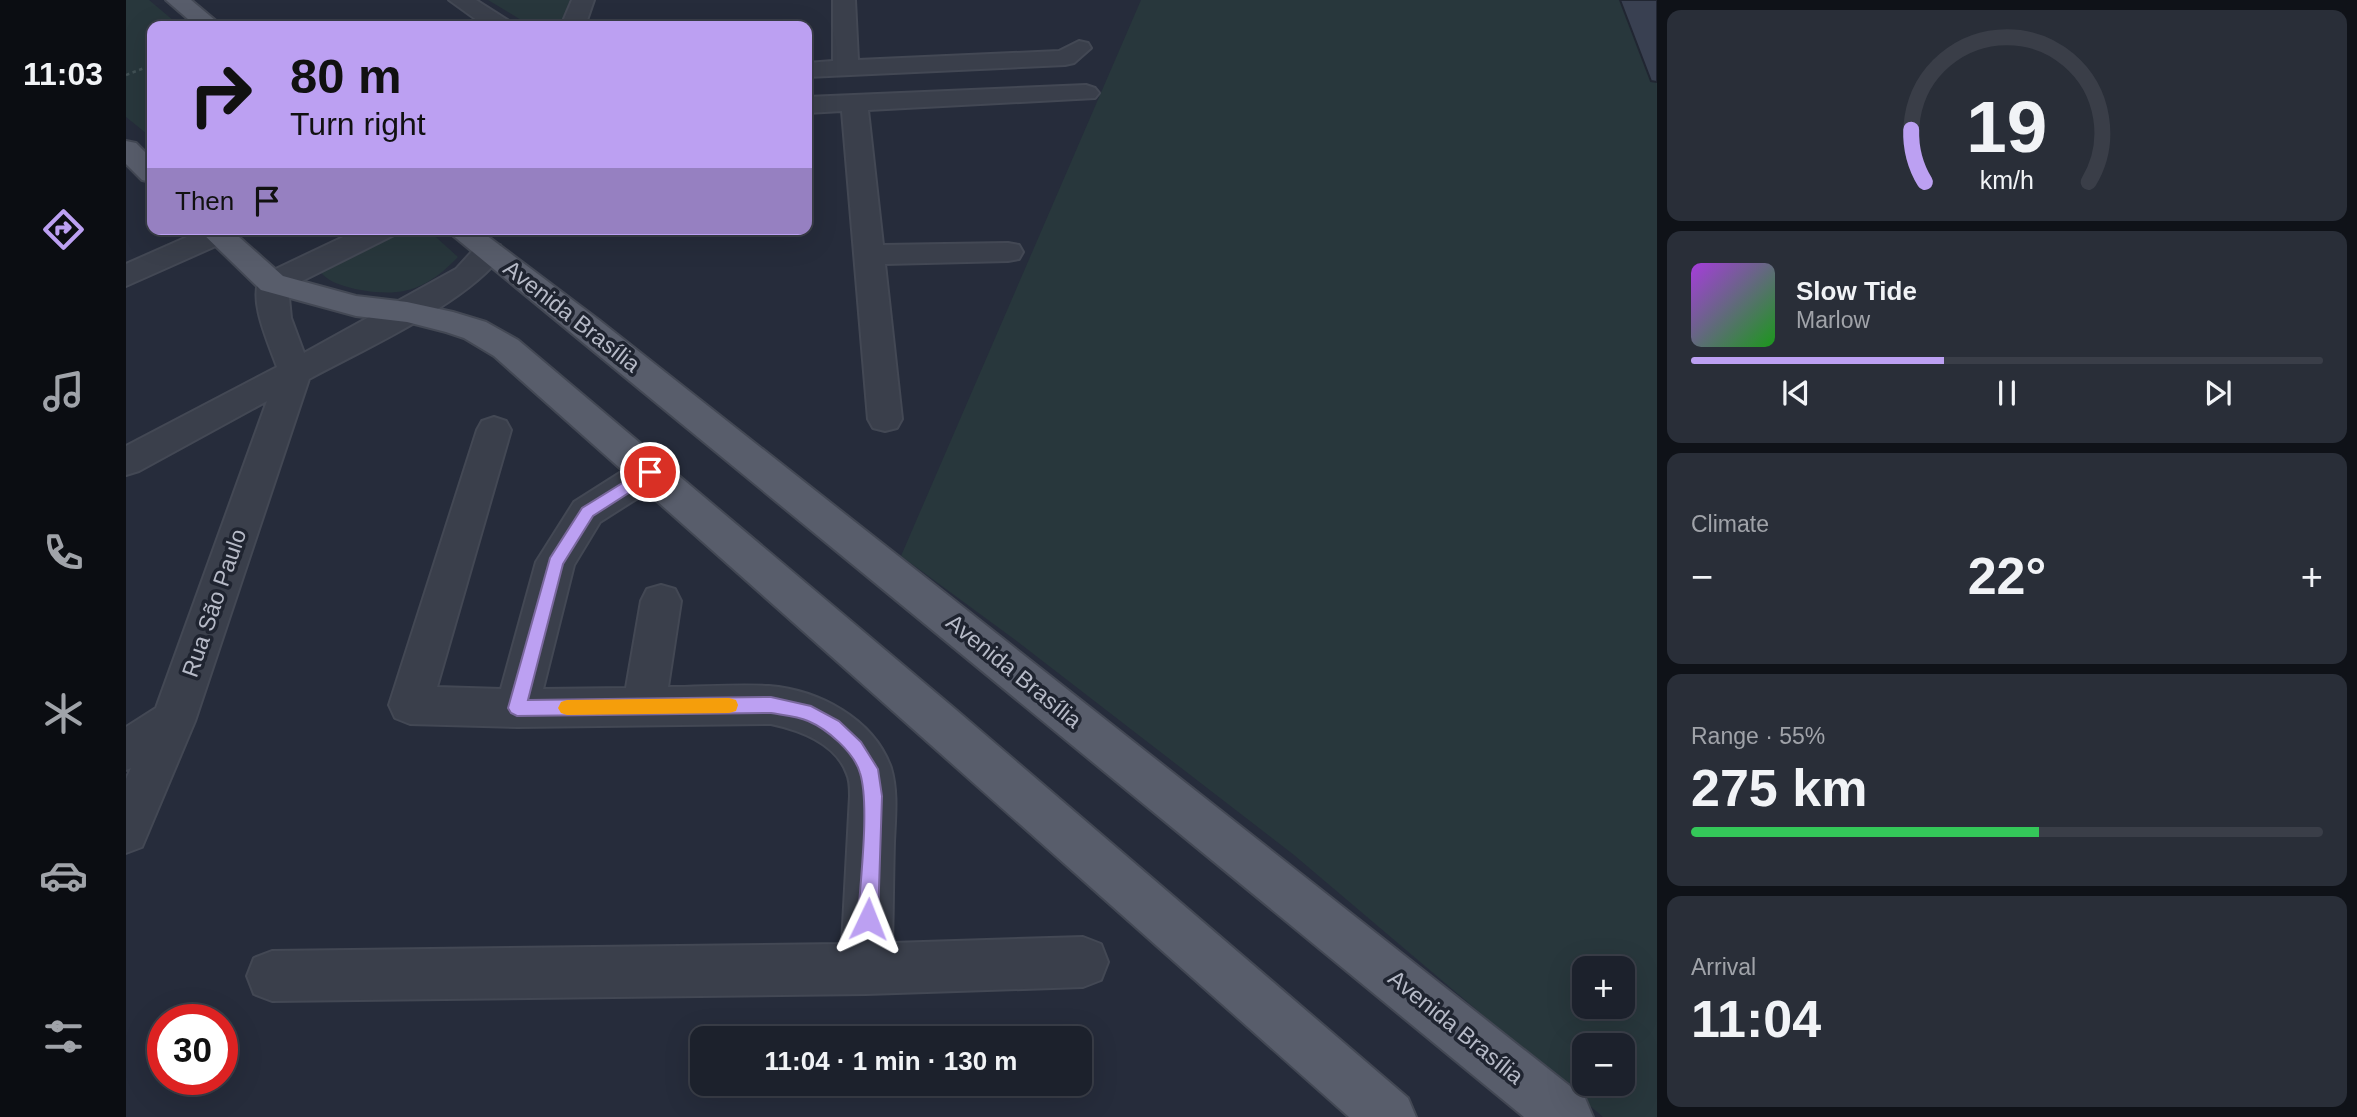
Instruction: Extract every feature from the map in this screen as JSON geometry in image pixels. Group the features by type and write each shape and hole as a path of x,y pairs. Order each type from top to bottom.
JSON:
{"main road":[{"path":"177,0 204,21"},
{"path":"126,149 147,169"},
{"path":"217,235 272,283 356,306 407,312 475,330 506,348 951,732 1389,1117"},
{"name":"Avenida Brasília","path":"474,240 653,381 1566,1117"}],"street":[{"path":"460,0 493,21"},
{"path":"575,21 583,0"},
{"path":"844,0 846,68"},
{"path":"812,70 1065,58 1079,48"},
{"path":"812,105 1086,93"},
{"path":"854,103 885,419"},
{"path":"126,276 208,235"},
{"path":"295,371 275,318 272,283 372,235"},
{"path":"126,462 407,312 467,276 474,240"},
{"path":"871,255 1008,252"},
{"name":"Rua São Paulo","path":"126,831 173,721 295,371"},
{"path":"494,430 410,705 517,708 771,705 811,713 833,727 855,747 869,769 873,796 866,969"},
{"path":"517,708 555,562 587,512 650,472"},
{"path":"645,707 661,601"},
{"path":"126,750 173,721"},
{"path":"272,976 866,969 1083,961"}],"path":[{"path":"126,75 147,67"}],"shaded area":[{"path":"126,0 149,0 174,21 147,21 147,134 126,117"},
{"path":"488,0 570,0 562,21 523,21"},
{"path":"1141,0 1657,0 1657,1117 1603,1117 1578,1096 1635,1096 1635,1033 1572,1033 1572,1091 1294,855 1014,639 901,556"},
{"path":"391,235 434,235 458,257 446,269 423,284 399,292 386,293 349,288 330,280 318,269 323,264"}],"building":[{"path":"1620,0 1657,0 1657,82 1651,81"}],"slow traffic":[{"path":"567,708 729,705"}],"route":[{"path":"650,472 587,512 555,562 517,708 771,705 811,713 833,727 855,747 869,769 873,796 868,919"}]}
